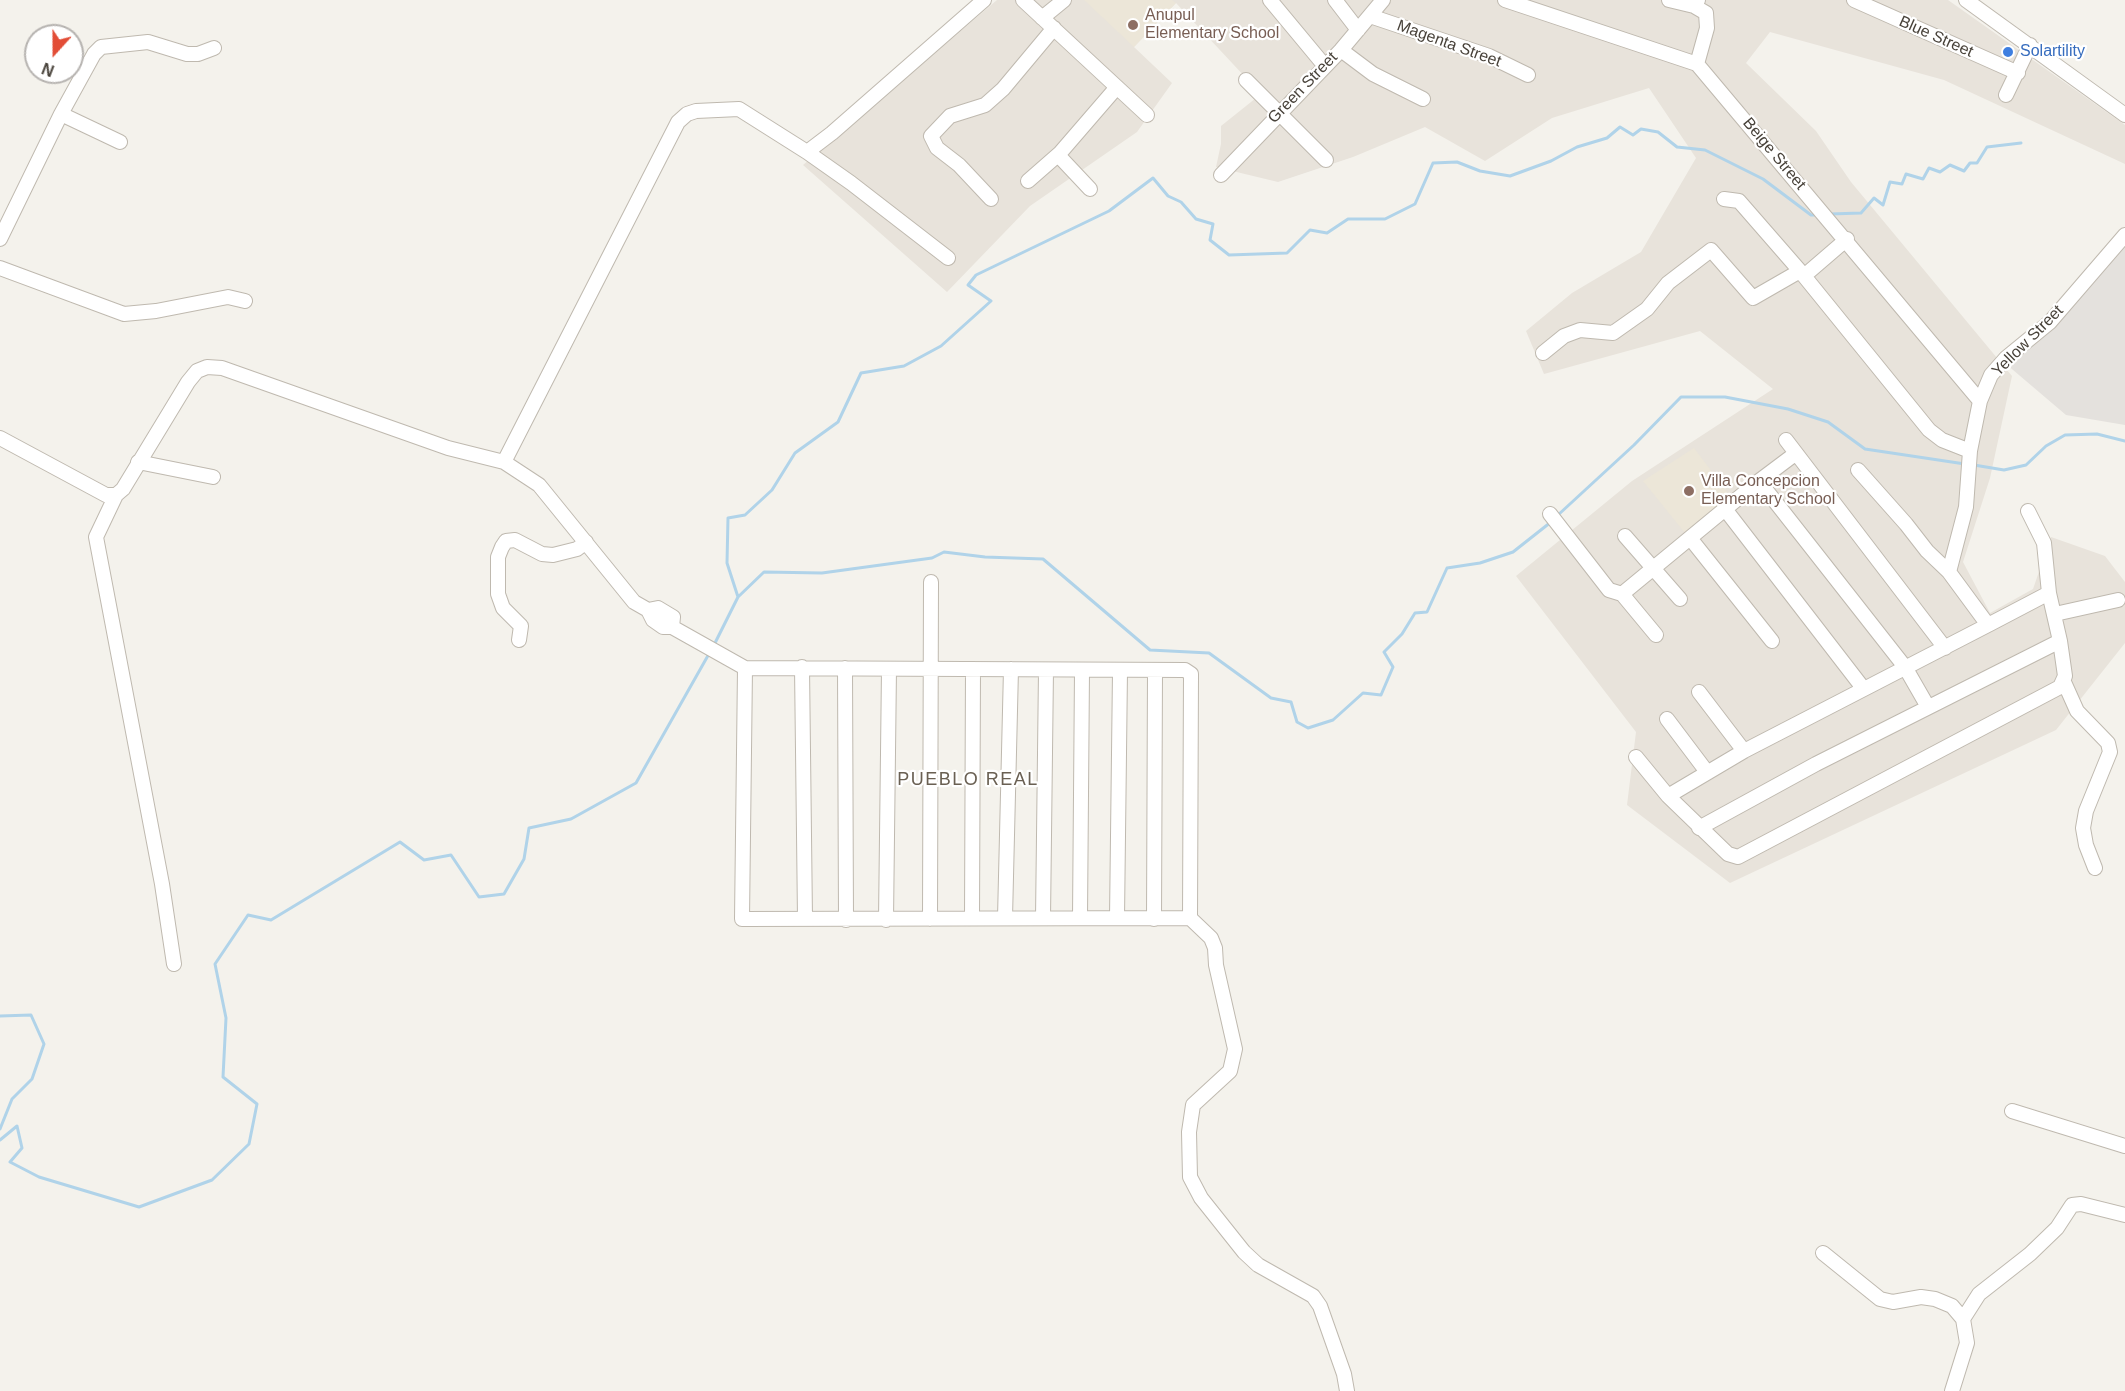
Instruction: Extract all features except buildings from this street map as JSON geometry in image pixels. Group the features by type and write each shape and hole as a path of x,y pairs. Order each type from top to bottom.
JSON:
{"street":[{"path":"807,152 832,133 984,0"},
{"path":"1023,0 1147,115"},
{"path":"1042,18 1064,0"},
{"path":"1270,0 1323,65"},
{"path":"1335,0 1358,30"},
{"name":"Green Street","path":"1221,175 1323,65 1341,50 1383,0"},
{"path":"1505,0 1697,64 1707,28 1706,13 1696,3 1669,0"},
{"name":"Blue Street","path":"1854,0 2018,73"},
{"path":"1966,0 2125,115"},
{"name":"Magenta Street","path":"1370,16 1478,53 1528,75"},
{"path":"991,199 959,165 937,148 932,136 950,116 985,105 1003,89 1054,28"},
{"path":"0,239 61,114 94,54 101,47 148,42 187,54 214,48"},
{"path":"2006,95 2030,45"},
{"path":"1341,50 1373,74 1423,99"},
{"name":"Beige Street","path":"1697,64 1980,401"},
{"path":"1246,80 1277,114 1326,160"},
{"path":"1028,181 1058,155 1117,87"},
{"path":"504,462 678,122 687,114 696,111 739,109 851,183 948,258"},
{"path":"61,114 120,142"},
{"path":"1058,155 1090,189"},
{"path":"1725,199 1738,201 1802,274 1929,430 1942,440 1970,453"},
{"name":"Yellow Street","path":"1948,572 1966,507 1970,453 1980,401 1991,375 2050,322 2125,235"},
{"path":"1543,353 1564,336 1580,330 1613,333 1647,309 1668,284 1711,250 1753,298 1802,274 1846,240"},
{"path":"0,268 124,314 156,311 228,297 245,301"},
{"path":"174,964 162,884 96,537 116,495 123,489 188,382 197,371 207,367 222,368 248,376 448,448 504,462 539,485 634,602 648,610 653,620 663,627 672,627 748,668 1185,670 1191,675 1190,918"},
{"path":"0,438 106,495 116,495"},
{"path":"1786,440 1945,648"},
{"path":"1622,594 1795,454"},
{"path":"138,462 213,477"},
{"path":"1858,470 1906,524 1926,551 1948,572 1988,625"},
{"path":"1759,481 1905,667 1928,707"},
{"path":"1725,509 1863,688"},
{"path":"2028,511 2044,543 2049,592 2060,641 2064,682 2077,711 2108,743 2110,752 2086,811 2083,828 2086,845 2095,868"},
{"path":"1554,519 1609,590 1622,594 1656,635"},
{"path":"1625,536 1680,599"},
{"path":"1690,538 1772,641"},
{"path":"519,640 520,626 503,608 498,594 498,556 506,541 515,540 542,554 552,555 577,549 586,542"},
{"path":"930,919 931,582"},
{"path":"1668,796 1744,751 2049,592"},
{"path":"2055,614 2118,600"},
{"path":"1699,828 1816,764 2060,641"},
{"path":"802,667 805,919"},
{"path":"748,668 742,919 846,921 1080,917 1190,918 1211,938 1235,1048 1230,1071 1193,1105 1189,1132 1190,1177 1201,1198 1251,1258 1276,1276 1296,1284 1313,1296 1320,1306 1344,1374 1347,1391"},
{"path":"845,668 846,921"},
{"path":"886,920 889,669"},
{"path":"972,918 974,669"},
{"path":"1005,918 1011,669"},
{"path":"1043,918 1046,670"},
{"path":"1154,919 1155,670"},
{"path":"1080,917 1082,671"},
{"path":"1117,918 1120,671"},
{"path":"1636,757 1668,796 1699,828 1731,856 1738,857 1954,742 2043,698 2064,682"},
{"path":"1699,692 1744,751"},
{"path":"1667,719 1707,772"},
{"path":"2012,1111 2125,1146"},
{"path":"1963,1319 1980,1294 2030,1254 2057,1228 2072,1205 2081,1204 2125,1215"},
{"path":"1824,1253 1880,1299 1893,1302 1921,1297 1935,1299 1952,1306 1963,1319 1967,1343 1952,1391"}],"shaded area":[{"path":"997,0 1948,0 2125,125 2125,164 1944,80 1770,32 1746,63 1816,131 1851,182 2012,376 1990,478 1963,562 1990,613 2033,589 2051,537 2105,556 2125,582 2125,643 2056,730 1730,883 1627,805 1636,732 1516,576 1632,481 1773,389 1700,331 1544,374 1526,331 1572,293 1641,252 1696,158 1649,88 1552,118 1485,161 1425,127 1353,157 1278,182 1216,167 1221,144 1221,126 1261,94 1176,3 1134,47 1172,83 1137,132 1030,206 947,292 803,165"},
{"name":"Anupul Elementary School","path":"1084,0 1172,0 1176,3 1134,47"},
{"path":"2125,237 2125,425 2066,415 2006,364"},
{"name":"Villa Concepcion Elementary School","path":"1694,448 1734,501 1689,538 1643,481"}],"waterway":[{"path":"713,647 738,597 727,563 728,518 745,515 772,490 795,453 838,422 861,373 904,366 941,346 991,301 968,285 976,275 1109,211 1153,178 1168,196 1181,202 1196,219 1213,224 1210,240 1229,255 1287,253 1310,230 1327,233 1348,219 1385,219 1415,204 1433,163 1457,162 1480,171 1510,176 1551,161 1577,147 1607,138 1620,127 1633,135 1641,129 1658,132 1677,147 1705,150 1763,179 1811,215 1818,215"},
{"path":"1830,214 1861,213 1874,198 1883,205 1890,182 1902,184 1906,174 1923,179 1929,168 1940,172 1950,165 1964,171 1970,163 1977,163 1987,147 2021,143"},
{"path":"1558,515 1634,445 1681,397 1725,397 1788,409 1828,422 1865,449 1965,464"},
{"path":"1974,465 2004,470 2026,465 2046,446 2065,435 2097,434 2125,441"},
{"path":"738,597 764,572 822,573 932,558 944,552 985,557 1043,559 1150,650 1209,653 1271,698 1291,702 1297,722 1308,728 1333,720 1363,693 1381,695 1393,667 1384,652 1402,634 1415,613 1427,612 1447,568 1480,563 1513,552 1551,522"},
{"path":"0,1140 17,1126 22,1148 10,1162 39,1177 139,1207 212,1180 249,1144 257,1104 223,1077 226,1018 215,964 248,915 271,920 400,842 424,860 451,855 479,897 504,894 524,859 529,828 571,819 636,783 710,652"},
{"path":"0,1016 31,1015 44,1044 32,1079 12,1099 0,1129"}],"place":[{"name":"Anupul Elementary School","path":"1133,25"},
{"name":"Solartility","path":"2008,52"},
{"name":"Villa Concepcion Elementary School","path":"1689,491"}],"district":[{"name":"PUEBLO REAL","path":"968,780"}]}
